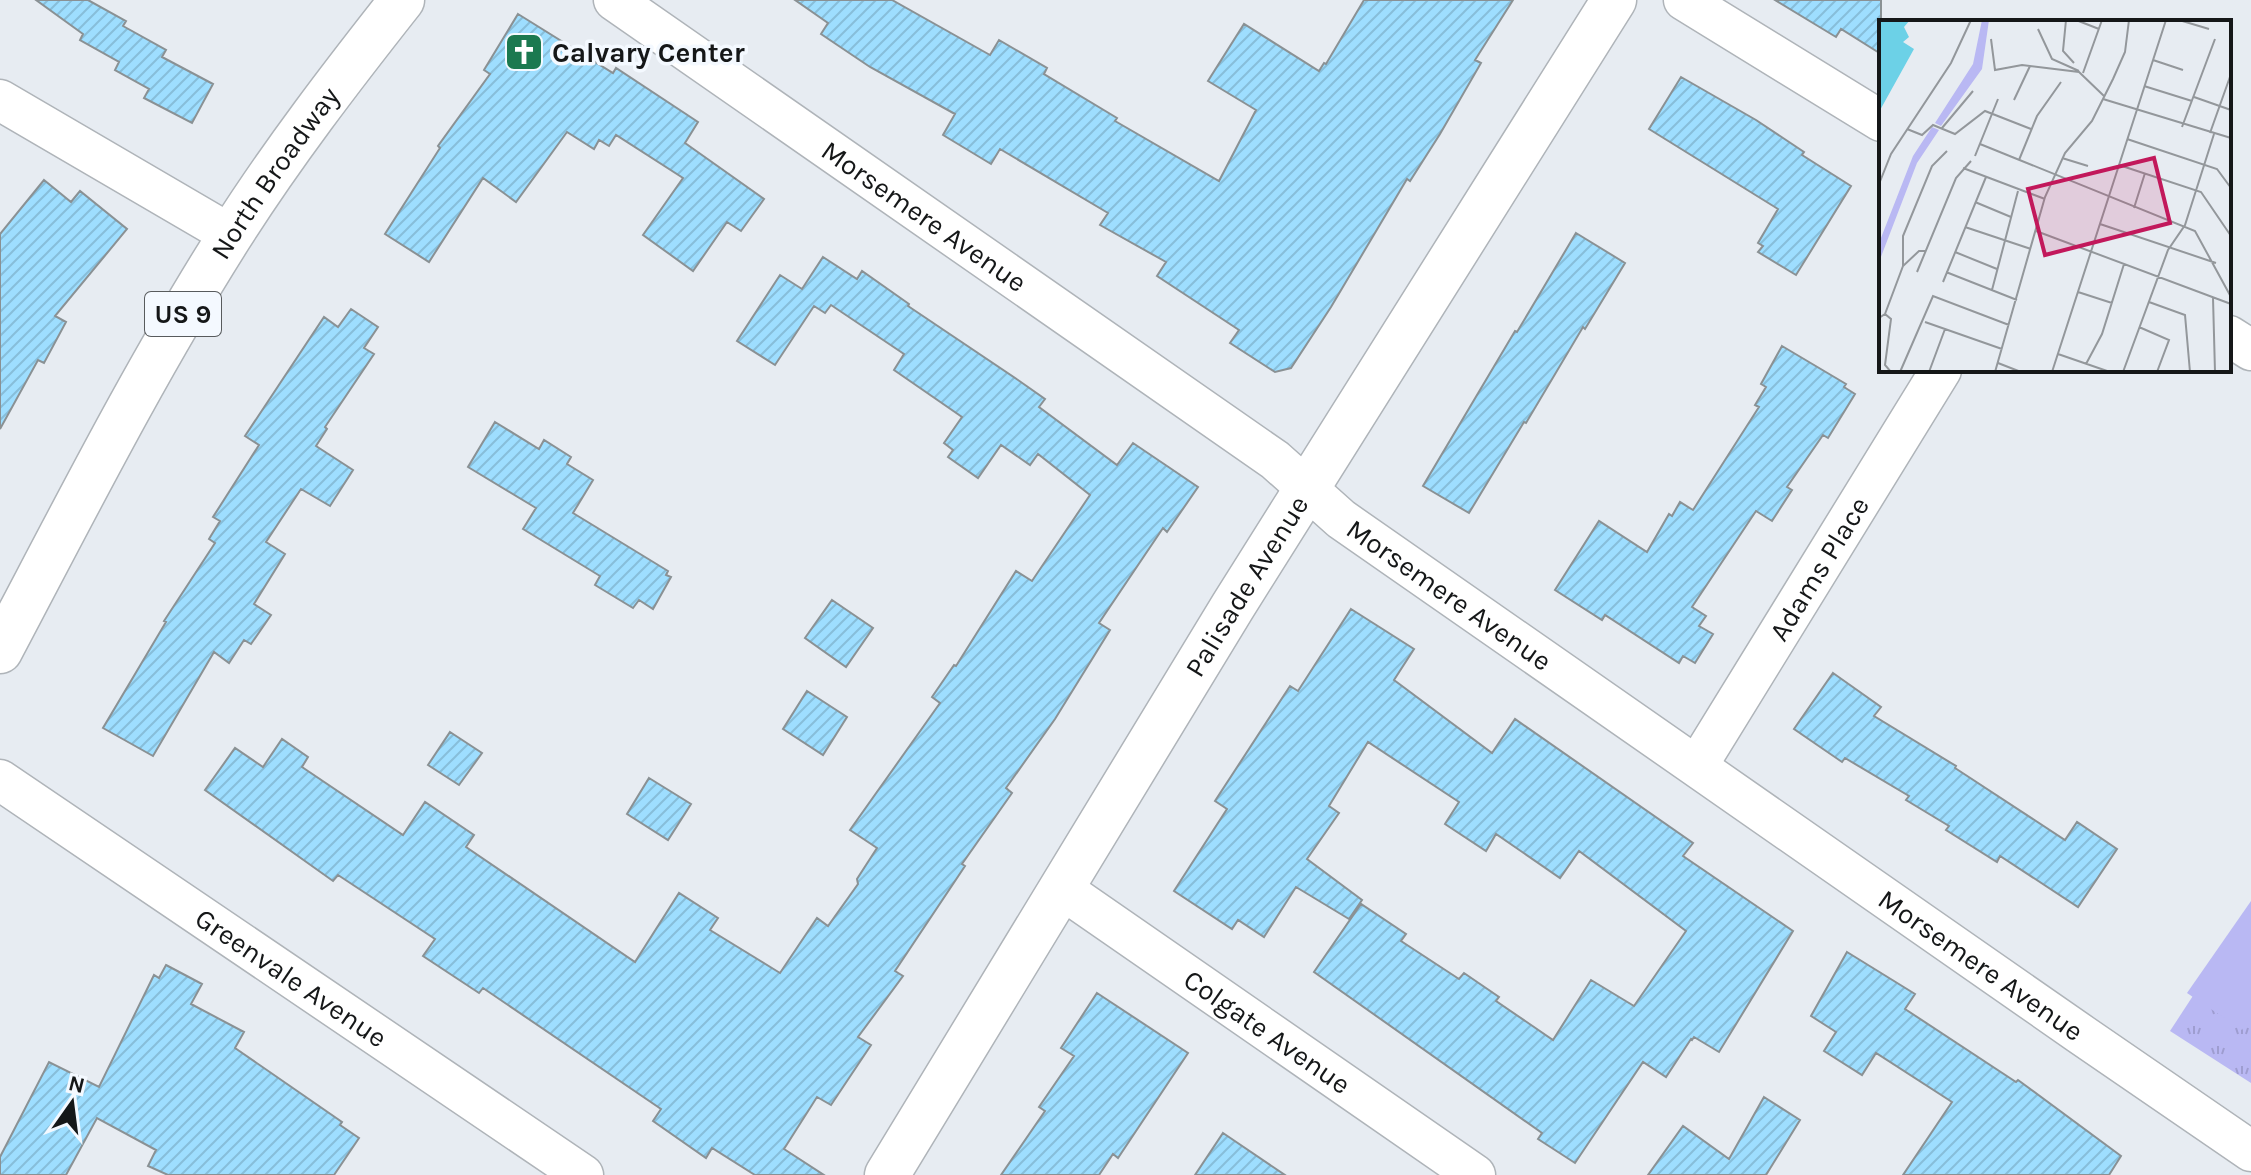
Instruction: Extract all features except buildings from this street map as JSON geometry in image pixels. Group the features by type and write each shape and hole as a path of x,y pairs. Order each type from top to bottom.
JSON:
{"street":[{"name":"North Broadway","path":"0,651 139,387 231,235 344,74 402,0"},
{"name":"Morsemere Avenue","path":"614,0 1275,460 1341,519 2251,1151"},
{"name":"Palisade Avenue","path":"887,1175 1233,606 1614,0"},
{"path":"1684,0 1879,120"},
{"path":"0,100 231,235"},
{"path":"2231,337 2251,350"},
{"name":"Adams Place","path":"1697,766 1940,372"},
{"name":"Greenvale Avenue","path":"0,780 583,1175"},
{"name":"Colgate Avenue","path":"1062,889 1475,1175"}],"green space":[{"path":"2251,901 2251,1017 2242,1030 2187,993"},
{"path":"2251,907 2251,1083 2170,1031"}],"place":[{"name":"Calvary Center","path":"524,52"}]}
